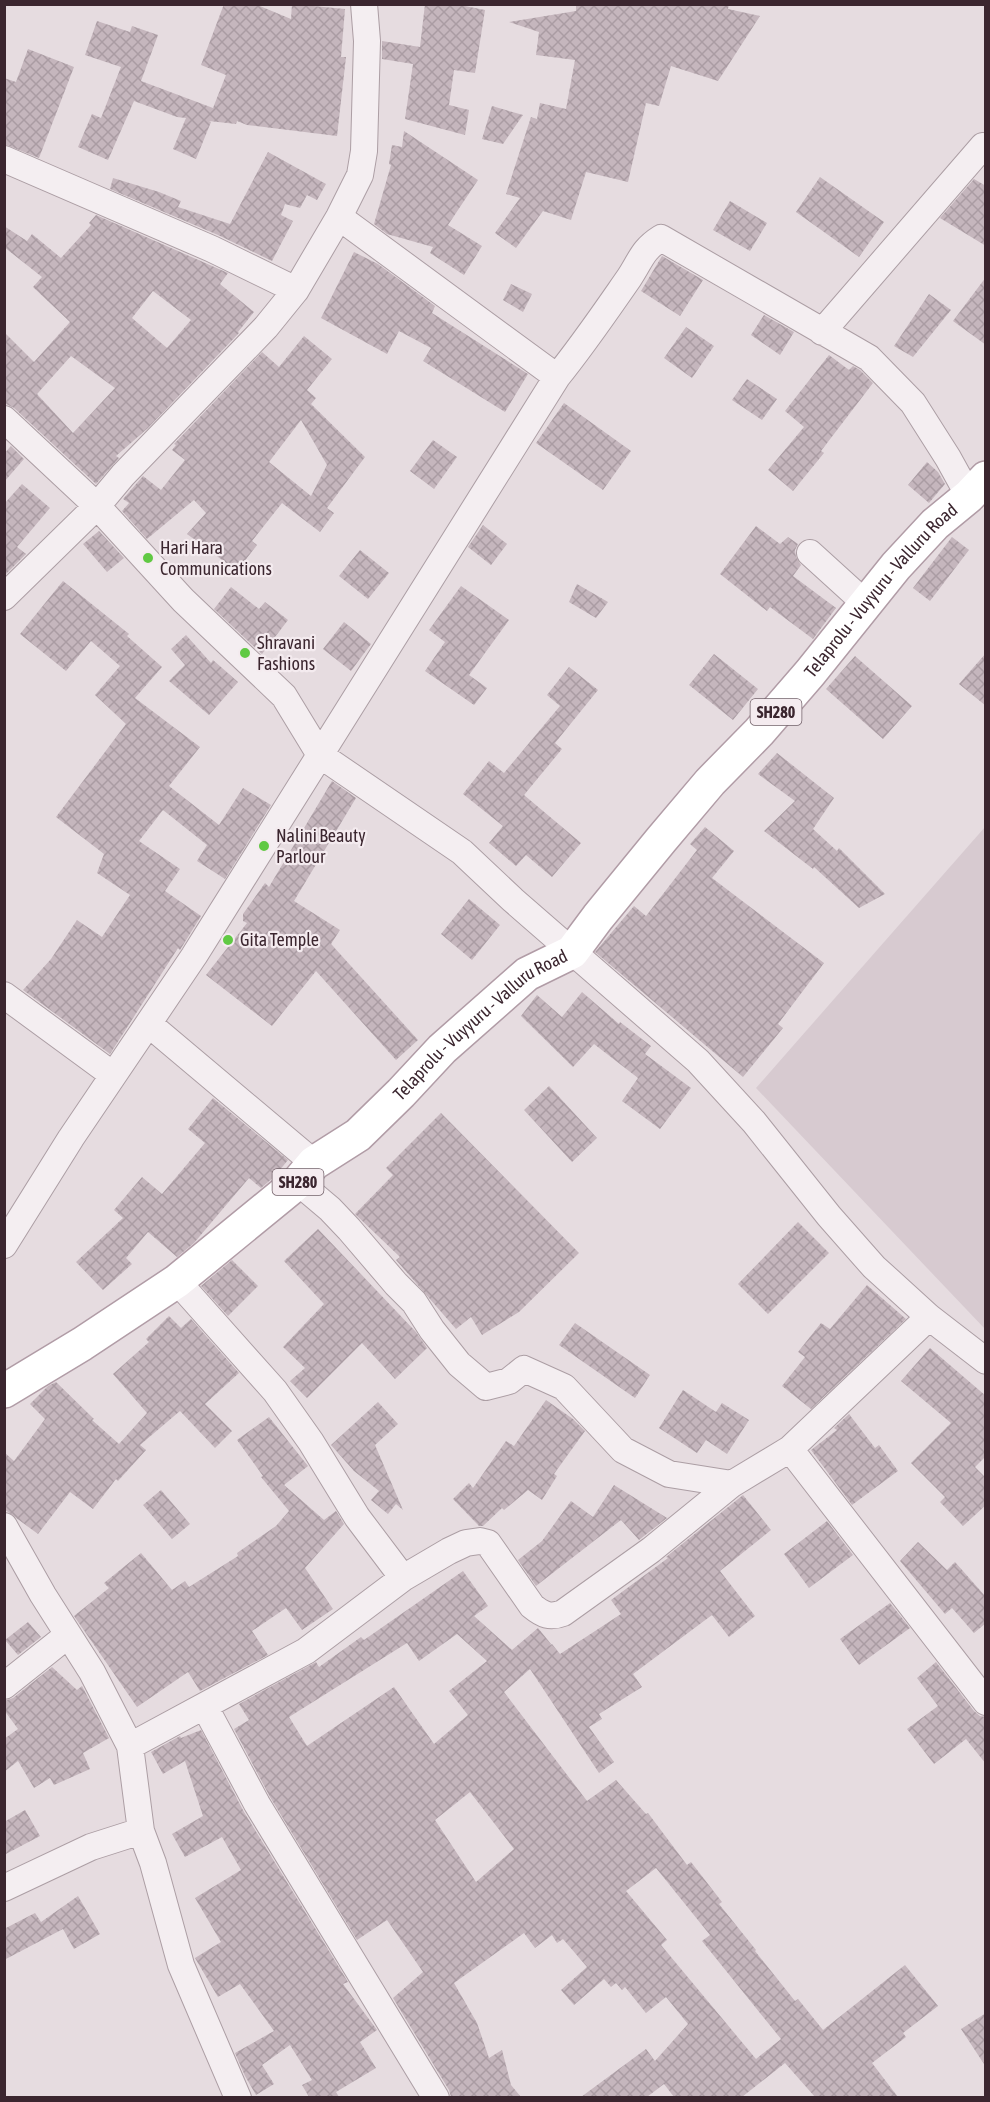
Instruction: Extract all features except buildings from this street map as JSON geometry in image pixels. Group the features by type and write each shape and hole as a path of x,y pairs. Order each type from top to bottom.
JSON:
{"main road":[{"name":"Telaprolu - Vuyyuru - Valluru Road","path":"4,1391 82,1344 177,1281 306,1173 358,1135 442,1049 527,974 572,952 661,840 710,782 759,732 896,566 935,524 977,487"}],"street":[{"path":"4,597 97,506 123,475 266,327 296,290 360,176 364,151 367,41 364,4"},
{"path":"822,332 983,146"},
{"path":"4,159 180,235 296,290"},
{"path":"339,217 557,377"},
{"path":"4,1245 113,1075 150,1025 557,377 581,348 648,246 661,238 869,358 913,403 948,459 977,487"},
{"path":"4,419 97,506 183,600 284,696 320,755 462,852 513,900 698,1061 754,1122 829,1216 874,1267 929,1317 986,1361"},
{"path":"810,553 865,603"},
{"path":"4,995 113,1075"},
{"path":"150,1025 306,1173 330,1209 414,1302 432,1330 459,1364 486,1387 509,1381 524,1368 564,1387 623,1450 669,1474 732,1484"},
{"path":"177,1281 275,1391 311,1442 357,1517 403,1578"},
{"path":"130,1746 306,1651 403,1578 466,1543 480,1541 488,1543 532,1606 541,1614 555,1616 563,1613 651,1550 732,1484 790,1449 929,1317"},
{"path":"790,1449 986,1702"},
{"path":"4,1526 43,1595 92,1672 130,1746 141,1831 153,1863 181,1965 238,2097"},
{"path":"4,1686 68,1635"},
{"path":"205,1707 257,1804 427,2095"},
{"path":"4,1888 91,1847 141,1831"}],"shaded area":[{"path":"985,827 985,1329 756,1088"}],"place":[{"name":"Hari Hara Communications","path":"148,558"},
{"name":"Shravani Fashions","path":"245,653"},
{"name":"Nalini Beauty Parlour","path":"264,846"},
{"name":"Gita Temple","path":"228,940"}]}
